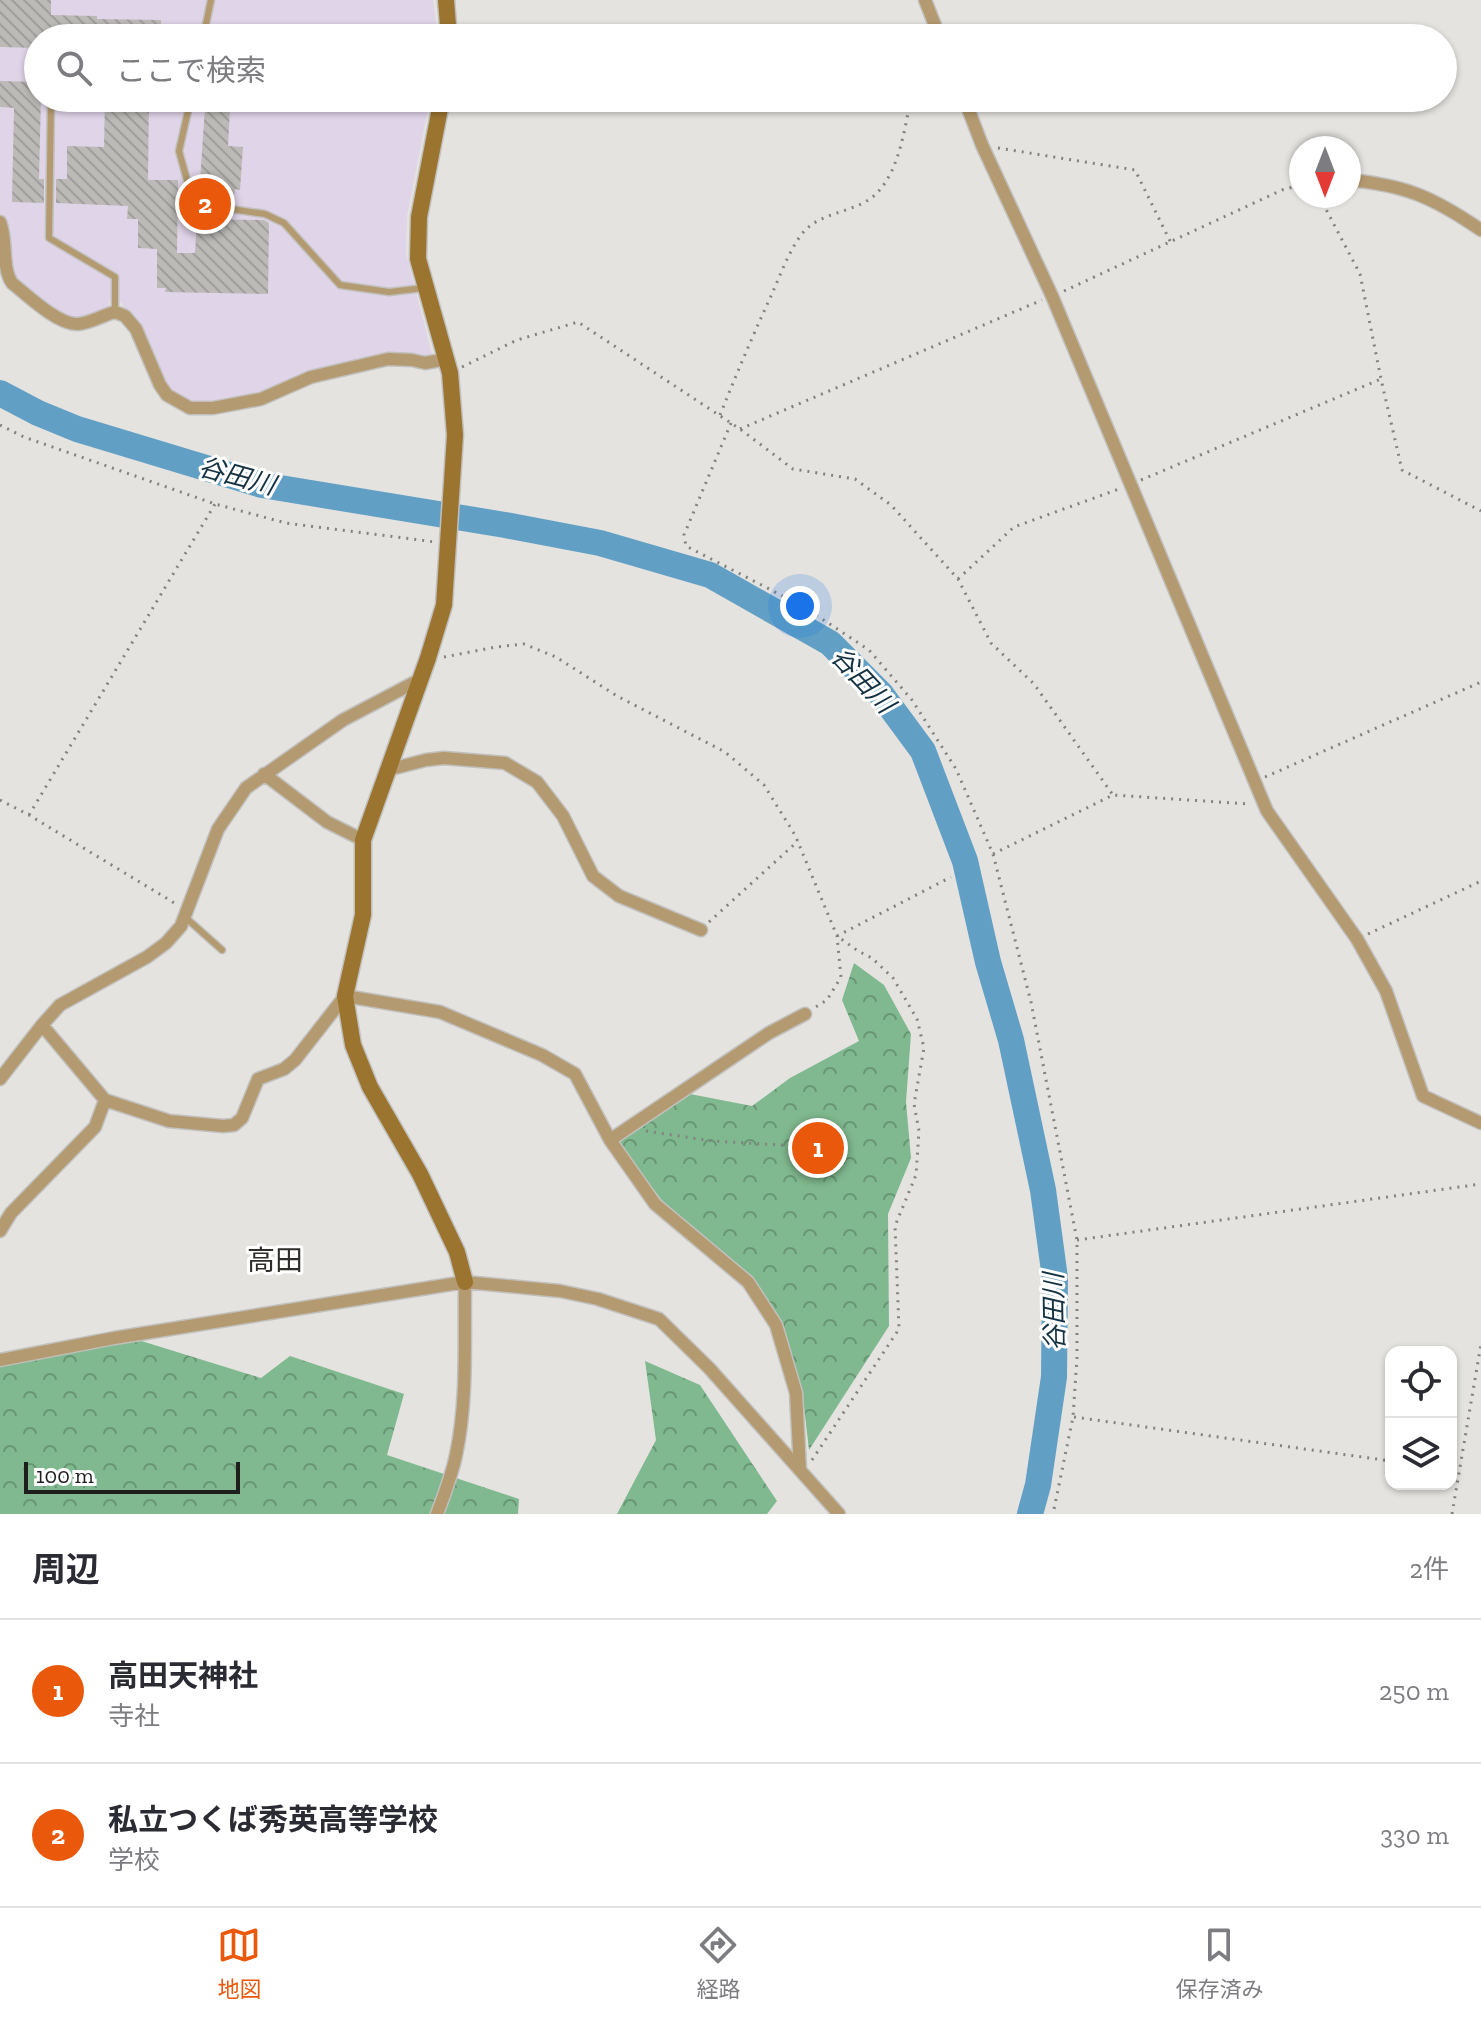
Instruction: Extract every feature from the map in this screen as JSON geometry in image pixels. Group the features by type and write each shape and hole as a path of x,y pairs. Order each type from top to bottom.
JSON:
{"street":[{"path":"446,0 448,24"},
{"path":"925,0 934,24"},
{"path":"437,1514 458,1439 463,1394 465,1282 457,1252 420,1174 370,1087 353,1045 345,996 363,915 363,840 444,605 455,435 448,366 418,259 419,217 439,112"},
{"path":"969,112 1052,296 1267,811 1357,939 1386,991 1423,1096 1481,1123"},
{"path":"1361,181 1417,193 1447,207 1481,230"},
{"path":"0,222 5,233 7,276 12,283 60,320 73,324 115,312 125,316 136,329 167,395 190,408 213,408 261,399 311,377 388,359 448,366"},
{"path":"0,1079 60,1005 111,978 166,943 181,926 218,829 246,788 343,720 419,680"},
{"path":"387,770 444,758 505,763 537,782 563,816 593,876 619,896 701,930"},
{"path":"264,774 327,822 363,840"},
{"path":"42,1025 105,1100 169,1121 234,1125 242,1118 258,1079 284,1069 295,1060 345,996"},
{"path":"345,996 440,1012 542,1055 575,1074 610,1140 655,1204 748,1282 776,1325 796,1393 801,1472"},
{"path":"610,1140 769,1033 805,1014"},
{"path":"0,1231 11,1213 95,1127 105,1100"},
{"path":"0,1360 114,1338 465,1282 560,1291 598,1299 659,1319 709,1368 839,1514"}],"lane":[{"path":"206,24 211,0"},
{"path":"51,112 49,238 115,277 115,312"},
{"path":"188,112 179,151 190,191 231,209 265,214 284,223 340,285 389,292 426,288"},
{"path":"186,914 222,950"}],"path":[{"path":"720,416 776,284 800,236 822,217 865,202 881,190 900,152 908,112"},
{"path":"982,145 1135,170 1171,243"},
{"path":"740,429 1052,296 1289,188"},
{"path":"1325,208 1360,274 1402,470 1481,511"},
{"path":"448,366 517,340 578,322 740,429 793,469 855,479 891,505 958,579 991,643 1034,684 1113,795"},
{"path":"958,579 1014,527 1131,485 1381,379"},
{"path":"731,423 684,535 686,546 804,607 869,650 912,700 956,769 993,854 1031,1002 1077,1240 1077,1357 1073,1417 1053,1514"},
{"path":"0,425 24,437 215,504 286,523 447,543"},
{"path":"29,815 215,504"},
{"path":"428,658 524,644 556,657 617,696 725,752 764,785 798,841 837,936 841,977 827,1000 805,1014"},
{"path":"1255,782 1481,682"},
{"path":"993,854 1113,795 1255,804 1267,811"},
{"path":"0,800 186,914"},
{"path":"701,930 798,841"},
{"path":"837,936 951,877"},
{"path":"1357,939 1481,881"},
{"path":"801,1472 829,1438 899,1329 895,1226 916,1175 919,1131 914,1104 924,1048 917,1019 893,978 872,958 837,936"},
{"path":"627,1128 712,1141 797,1146"},
{"path":"1077,1240 1481,1184"},
{"path":"1452,1514 1481,1344"},
{"path":"1073,1417 1385,1460"}],"shaded area":[{"path":"0,0 433,0 436,24 24,24 24,112 427,112 407,216 406,253 433,358 404,354 258,395 202,406 191,405 166,387 121,302 109,301 109,309 87,318 70,319 16,281 12,275 4,219 0,213"}],"green space":[{"path":"854,963 884,985 911,1034 906,1102 911,1158 888,1214 889,1326 809,1450 802,1390 781,1320 753,1277 667,1207 615,1145 690,1094 752,1106 790,1078 859,1041 842,1000"},
{"path":"135,1339 261,1378 290,1356 404,1394 387,1455 519,1499 518,1514 0,1514 0,1364"},
{"path":"645,1361 700,1385 777,1501 767,1514 617,1514 656,1440"}],"building":[{"path":"0,0 51,0 51,15 161,20 161,24 24,24 24,48 0,47"},
{"path":"0,81 24,82 24,112 41,112 39,179 44,179 44,203 12,202 14,108 0,107"},
{"path":"105,112 149,112 148,180 178,180 177,253 195,253 197,219 264,220 269,223 268,294 165,292 166,288 157,288 157,249 138,248 138,219 127,219 128,206 56,203 56,179 67,179 67,146 104,147"},
{"path":"205,112 230,112 228,146 243,147 240,190 235,189 235,194 215,193 215,188 205,187 205,182 200,181"},
{"path":"811,1142 826,1143 825,1155 810,1153"}],"waterway":[{"name":"谷田川","path":"0,393 77,429 262,485 600,543 710,575 830,643 881,694 923,751 965,861 988,962 1011,1040 1043,1190 1055,1278 1054,1377 1038,1485 1030,1514"}],"place":[{"name":"私立つくば秀英高等学校","path":"205,204"},
{"name":"高田天神社","path":"818,1148"}],"district":[{"name":"高田","path":"275,1260"}]}
